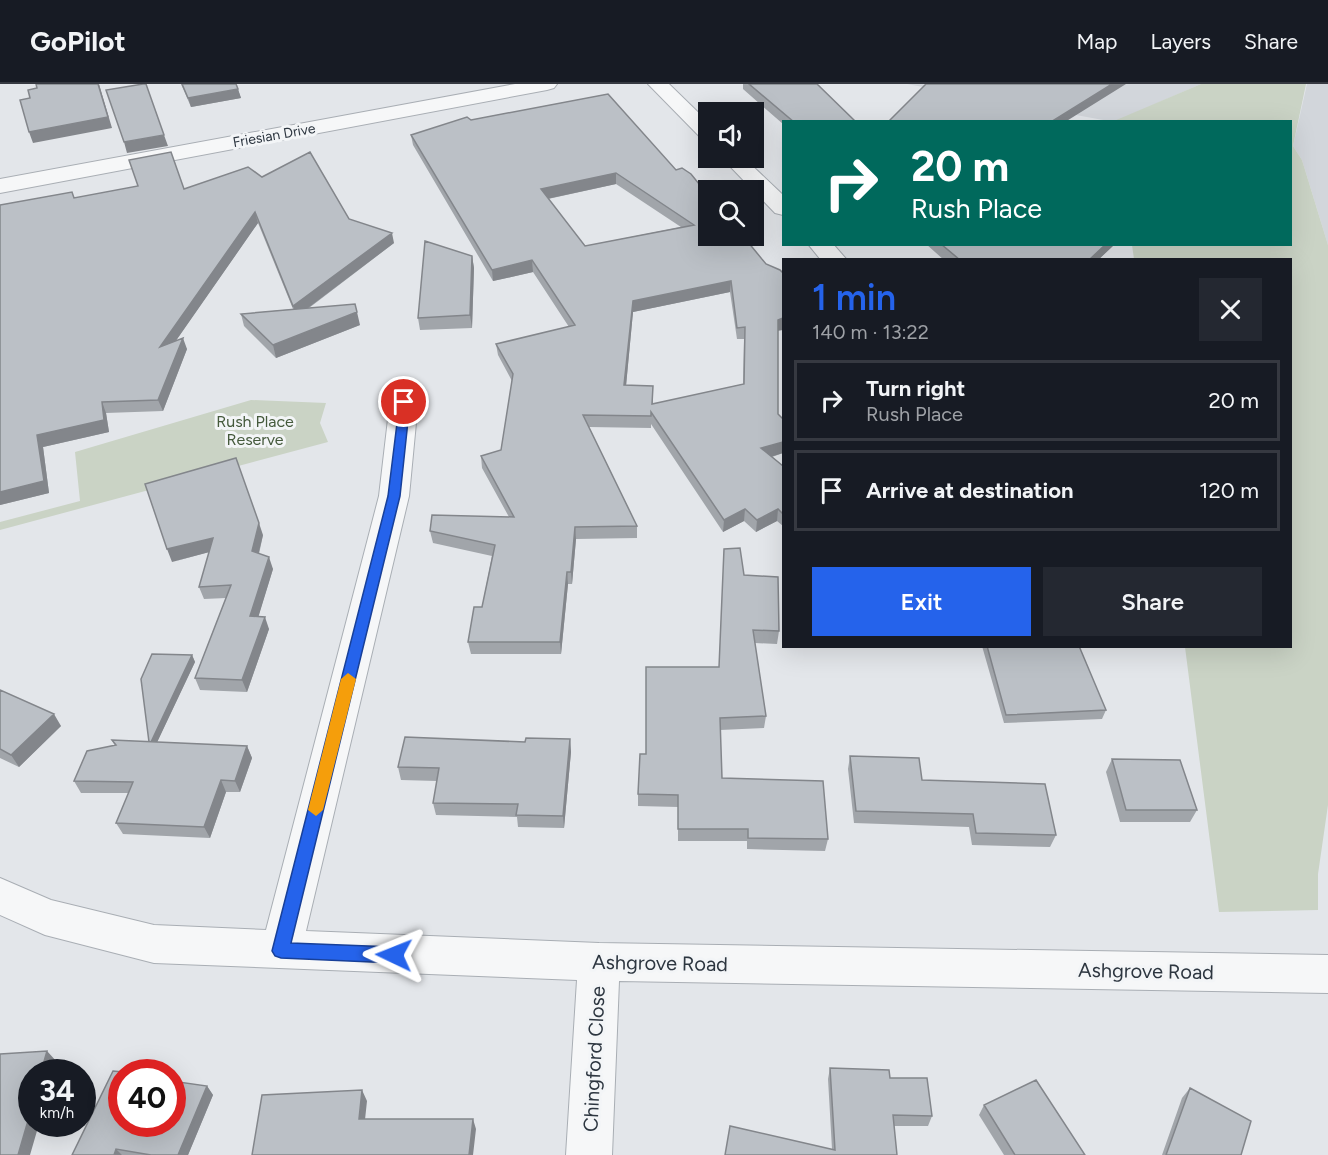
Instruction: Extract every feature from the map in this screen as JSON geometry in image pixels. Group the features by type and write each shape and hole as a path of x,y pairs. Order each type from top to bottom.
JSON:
{"street":[{"name":"Friesian Drive","path":"0,186 547,84"},
{"path":"658,84 698,124"},
{"path":"742,168 782,207"},
{"path":"821,246 833,258"},
{"path":"281,951 394,496 404,402"},
{"name":"Ashgrove Road","path":"0,896 45,917 154,944 281,951 599,962 1328,974"},
{"name":"Chingford Close","path":"589,1155 599,962"}],"shaded area":[{"path":"907,84 1201,84 1119,120 1103,120"},
{"path":"1307,84 1328,84 1328,245 1302,160 1293,146"}],"green space":[{"path":"1201,84 1306,84 1293,146 1302,160 1328,245 1328,805 1318,874 1318,910 1219,912 1185,648 1292,648 1292,258 1134,258 1132,246 1292,246 1292,120 1116,120"},
{"name":"Rush Place Reserve","path":"251,400 326,403 320,423 328,442 0,530 0,522 80,501 75,452"}],"building":[{"path":"36,84 98,84 108,117 29,132 20,100 30,98 28,90 37,88"},
{"path":"146,84 164,135 124,142 106,90"},
{"path":"182,84 236,84 238,89 188,98"},
{"path":"749,84 817,84 854,120 792,120"},
{"path":"926,84 1112,84 1054,120 890,120"},
{"path":"608,94 676,170 682,168 691,174 698,183 698,246 751,246 766,264 782,272 782,318 778,320 778,414 782,418 782,442 761,448 782,465 782,513 778,509 757,520 745,509 724,520 651,412 651,416 583,415 637,526 575,527 571,572 567,572 560,642 468,642 474,607 482,607 495,545 430,531 432,515 514,517 481,456 501,450 513,374 496,344 575,325 532,260 492,270 411,135 467,117 471,120","holes":["616,173 694,225 585,246 541,189","731,281 737,328 745,327 744,384 652,404 653,386 624,385 633,301"]},
{"path":"171,152 184,189 248,167 262,177 310,152 349,219 392,233 293,306 255,212 160,347 183,338 158,400 102,402 104,420 37,435 44,481 0,492 0,205 72,192 74,198 138,186 129,160"},
{"path":"425,241 472,256 470,315 418,318"},
{"path":"943,246 1104,246 1091,258 958,258"},
{"path":"355,304 357,312 273,345 241,314"},
{"path":"236,458 259,523 252,551 269,557 250,616 265,617 242,680 195,678 231,585 199,587 213,538 167,549 145,484"},
{"path":"740,548 744,575 778,577 779,631 753,630 766,716 720,718 722,778 823,781 828,839 748,838 748,829 678,829 678,795 638,794 640,754 646,754 646,667 719,667 724,549"},
{"path":"988,648 1080,648 1106,710 1006,715"},
{"path":"152,654 192,655 149,742 141,679"},
{"path":"0,690 54,714 11,755 0,749"},
{"path":"405,737 525,742 526,738 570,739 563,816 516,815 518,804 433,803 439,768 398,767"},
{"path":"112,740 247,746 235,781 221,780 204,827 116,823 133,782 74,781 87,751 116,745"},
{"path":"850,756 919,758 922,780 1045,784 1056,835 976,833 973,814 856,811"},
{"path":"1112,759 1180,760 1197,810 1126,810"},
{"path":"47,1051 45,1059 18,1059 18,1137 23,1137 18,1155 0,1155 0,1054"},
{"path":"830,1068 889,1070 890,1078 927,1078 932,1116 893,1115 897,1155 725,1155 730,1126 835,1150"},
{"path":"1036,1080 1085,1155 1015,1155 984,1105"},
{"path":"108,1081 108,1137 186,1137 178,1155 151,1155 116,1149 114,1155 72,1155 81,1137 96,1137 96,1106"},
{"path":"186,1083 207,1086 186,1136"},
{"path":"1190,1088 1251,1121 1241,1155 1166,1155"},
{"path":"362,1090 359,1119 473,1119 469,1155 252,1155 262,1095"}],"slow traffic":[{"path":"316,810 348,679"}],"route":[{"path":"394,955 281,951 394,496 404,402"}]}
